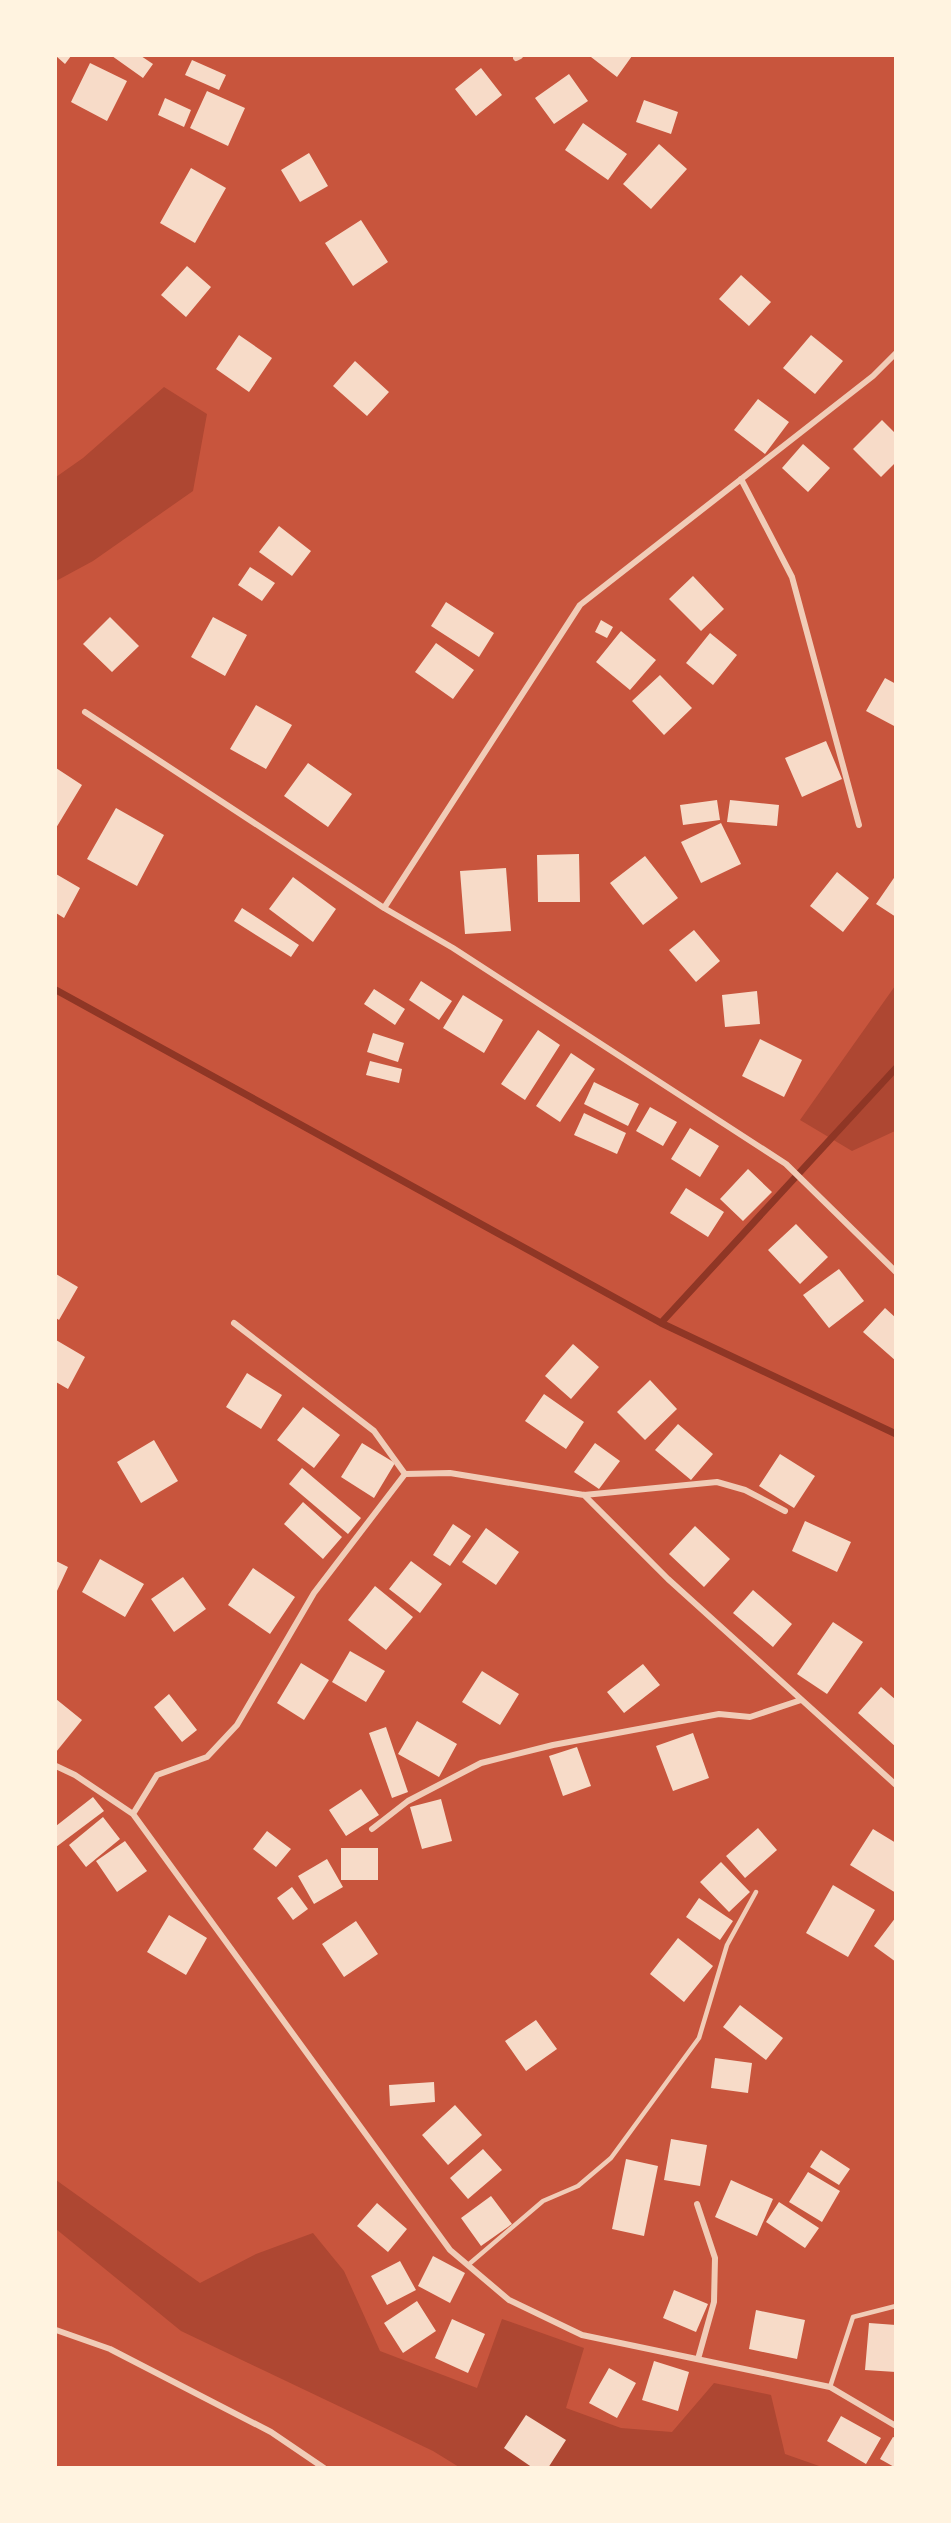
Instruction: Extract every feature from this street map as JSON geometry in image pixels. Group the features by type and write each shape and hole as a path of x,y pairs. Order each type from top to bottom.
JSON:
{"street":[{"path":"384,908 580,605 873,376 896,352"},
{"path":"741,479 792,577 859,825"},
{"path":"85,712 384,908 453,948 786,1164 896,1272"},
{"path":"234,1323 374,1431 405,1474"},
{"path":"405,1474 450,1473 584,1496 717,1482 745,1490 784,1511"},
{"path":"133,1814 157,1775 207,1757 237,1725 314,1593 405,1474"},
{"path":"584,1496 668,1579 896,1785"},
{"path":"372,1829 408,1801 481,1763 553,1745 719,1714 750,1717 801,1700"},
{"path":"56,1766 75,1775 133,1814 450,2250 510,2300 582,2335 830,2387 896,2426"},
{"path":"697,2204 715,2258 714,2302 699,2359"},
{"path":"56,2330 110,2349 271,2432 324,2468"}],"lane":[{"path":"468,2265 543,2200 578,2186 611,2158 699,2038 727,1945 756,1892"},
{"path":"830,2387 853,2317 896,2306"}],"shaded area":[{"path":"164,387 207,414 193,491 93,561 56,581 56,477 83,458"},
{"path":"895,986 895,1131 852,1151 800,1120"},
{"path":"56,2180 200,2283 256,2254 313,2233 344,2271 380,2351 477,2388 502,2319 584,2348 566,2408 621,2428 672,2432 714,2383 771,2395 785,2454 822,2467 459,2467 433,2451 181,2331 56,2229"}],"building":[{"path":"56,56 71,56 65,64"},
{"path":"112,56 141,56 153,64 143,78"},
{"path":"592,56 632,56 617,77"},
{"path":"192,60 226,75 219,90 185,75"},
{"path":"90,63 127,81 107,121 71,102"},
{"path":"481,68 502,95 476,116 455,89"},
{"path":"569,74 588,101 554,124 535,98"},
{"path":"207,91 245,108 228,146 190,128"},
{"path":"165,98 191,110 184,127 158,115"},
{"path":"644,100 678,112 671,134 636,122"},
{"path":"583,123 627,154 608,180 565,150"},
{"path":"659,144 687,169 651,209 623,184"},
{"path":"309,153 328,186 300,202 281,170"},
{"path":"191,168 226,188 195,243 160,223"},
{"path":"361,220 388,262 353,286 325,243"},
{"path":"187,266 211,287 186,317 161,295"},
{"path":"741,275 771,302 749,326 719,299"},
{"path":"239,335 272,358 249,392 216,369"},
{"path":"811,335 843,361 815,394 783,368"},
{"path":"355,361 389,392 367,416 333,386"},
{"path":"758,399 789,422 765,454 734,430"},
{"path":"882,420 896,434 896,462 881,477 853,449"},
{"path":"803,444 830,468 808,492 782,468"},
{"path":"279,526 311,551 292,576 259,552"},
{"path":"250,567 275,583 262,601 238,585"},
{"path":"693,576 724,609 701,631 669,599"},
{"path":"446,602 494,633 479,657 431,626"},
{"path":"110,617 139,646 112,672 83,644"},
{"path":"213,617 247,635 225,676 191,657"},
{"path":"601,620 613,627 607,638 595,632"},
{"path":"621,631 656,660 630,690 596,662"},
{"path":"710,633 737,655 713,685 686,663"},
{"path":"436,643 474,670 453,699 415,672"},
{"path":"660,675 692,708 664,735 632,701"},
{"path":"885,678 896,684 896,727 866,711"},
{"path":"256,705 292,725 266,769 230,749"},
{"path":"826,741 842,779 802,797 785,758"},
{"path":"308,763 352,794 328,827 284,796"},
{"path":"56,768 82,785 56,828"},
{"path":"717,800 720,820 683,825 680,805"},
{"path":"730,800 779,805 777,826 727,822"},
{"path":"116,808 164,835 137,886 87,859"},
{"path":"721,823 741,864 701,883 681,842"},
{"path":"579,854 580,902 538,902 537,855"},
{"path":"645,856 678,898 643,925 610,883"},
{"path":"506,868 511,931 465,934 460,871"},
{"path":"837,872 869,898 843,932 810,906"},
{"path":"56,874 80,888 64,918 56,913"},
{"path":"896,875 896,917 876,904"},
{"path":"293,877 336,909 313,942 269,909"},
{"path":"242,908 299,945 291,957 234,921"},
{"path":"694,930 720,961 696,982 669,950"},
{"path":"421,981 452,1001 439,1020 409,1000"},
{"path":"374,989 405,1009 395,1025 364,1004"},
{"path":"757,991 760,1024 725,1027 722,995"},
{"path":"463,995 503,1020 484,1053 443,1028"},
{"path":"538,1030 560,1045 525,1100 501,1084"},
{"path":"373,1033 404,1043 398,1062 367,1052"},
{"path":"760,1039 802,1060 784,1097 742,1076"},
{"path":"571,1053 595,1069 560,1122 536,1106"},
{"path":"370,1061 402,1069 399,1083 366,1075"},
{"path":"594,1082 639,1104 628,1126 584,1104"},
{"path":"650,1107 677,1122 663,1146 636,1131"},
{"path":"584,1113 626,1133 617,1154 574,1135"},
{"path":"690,1128 719,1146 700,1177 671,1159"},
{"path":"748,1169 772,1192 743,1221 720,1199"},
{"path":"686,1188 724,1212 708,1237 670,1213"},
{"path":"796,1224 828,1257 800,1284 768,1250"},
{"path":"839,1269 864,1301 829,1328 803,1295"},
{"path":"56,1274 78,1287 59,1320 56,1318"},
{"path":"885,1308 896,1318 896,1361 863,1332"},
{"path":"56,1340 85,1357 68,1389 56,1382"},
{"path":"573,1344 599,1367 571,1399 545,1376"},
{"path":"247,1373 282,1395 261,1429 226,1407"},
{"path":"650,1380 677,1409 645,1440 617,1412"},
{"path":"544,1394 584,1422 566,1449 525,1421"},
{"path":"303,1407 340,1435 314,1468 277,1440"},
{"path":"678,1424 713,1454 691,1480 655,1450"},
{"path":"154,1440 178,1481 141,1503 117,1462"},
{"path":"362,1443 395,1463 374,1498 341,1477"},
{"path":"595,1443 620,1461 599,1489 574,1472"},
{"path":"780,1454 815,1476 794,1508 759,1486"},
{"path":"302,1468 361,1518 348,1534 289,1484"},
{"path":"303,1502 342,1537 323,1559 284,1524"},
{"path":"805,1521 851,1542 837,1572 792,1551"},
{"path":"453,1524 471,1536 450,1566 433,1555"},
{"path":"695,1526 730,1559 704,1587 669,1554"},
{"path":"486,1528 519,1552 496,1585 462,1562"},
{"path":"100,1559 144,1584 125,1617 82,1592"},
{"path":"56,1561 68,1567 56,1593"},
{"path":"411,1561 442,1584 420,1613 389,1589"},
{"path":"253,1568 295,1597 270,1634 228,1605"},
{"path":"183,1577 206,1609 174,1632 151,1599"},
{"path":"375,1586 413,1617 386,1650 348,1620"},
{"path":"753,1590 792,1624 773,1647 733,1613"},
{"path":"833,1622 863,1642 827,1694 797,1674"},
{"path":"350,1651 385,1671 366,1702 332,1682"},
{"path":"301,1663 329,1680 304,1720 277,1703"},
{"path":"643,1664 660,1685 624,1713 607,1692"},
{"path":"482,1671 519,1694 500,1725 462,1702"},
{"path":"881,1687 896,1700 896,1747 858,1713"},
{"path":"169,1694 197,1730 182,1742 154,1707"},
{"path":"56,1699 82,1720 56,1752"},
{"path":"417,1721 457,1744 439,1777 398,1754"},
{"path":"386,1727 408,1792 392,1798 369,1733"},
{"path":"693,1733 709,1778 673,1791 656,1746"},
{"path":"577,1747 591,1786 563,1796 549,1756"},
{"path":"361,1789 379,1815 346,1836 329,1810"},
{"path":"93,1797 104,1811 56,1847 56,1826"},
{"path":"441,1799 452,1841 422,1849 410,1807"},
{"path":"103,1817 120,1839 86,1867 69,1845"},
{"path":"758,1828 777,1850 745,1878 726,1856"},
{"path":"873,1829 896,1843 896,1893 850,1865"},
{"path":"267,1831 291,1849 276,1867 253,1849"},
{"path":"125,1841 147,1871 117,1892 96,1861"},
{"path":"341,1848 378,1848 378,1880 341,1880"},
{"path":"327,1859 343,1887 314,1904 298,1876"},
{"path":"721,1862 750,1892 729,1912 700,1882"},
{"path":"833,1885 875,1910 848,1957 806,1933"},
{"path":"292,1887 308,1909 293,1920 277,1898"},
{"path":"699,1898 733,1921 720,1940 686,1917"},
{"path":"169,1915 207,1938 186,1975 147,1952"},
{"path":"896,1917 896,1962 874,1946"},
{"path":"356,1921 378,1954 344,1977 322,1944"},
{"path":"678,1938 713,1966 684,2002 650,1974"},
{"path":"740,2005 783,2038 766,2060 723,2027"},
{"path":"536,2020 557,2049 526,2071 505,2041"},
{"path":"715,2058 752,2063 748,2093 711,2088"},
{"path":"434,2082 435,2102 390,2106 389,2085"},
{"path":"455,2105 482,2135 448,2165 422,2135"},
{"path":"671,2139 707,2145 700,2186 664,2180"},
{"path":"483,2149 502,2170 468,2199 450,2178"},
{"path":"821,2150 850,2169 839,2185 810,2167"},
{"path":"626,2159 658,2166 644,2236 612,2229"},
{"path":"808,2172 840,2191 822,2222 789,2202"},
{"path":"731,2180 773,2199 757,2236 715,2217"},
{"path":"491,2196 512,2224 481,2246 461,2218"},
{"path":"779,2202 819,2228 805,2248 766,2222"},
{"path":"377,2203 407,2229 388,2252 357,2226"},
{"path":"433,2256 465,2273 450,2303 418,2286"},
{"path":"400,2261 416,2290 387,2305 371,2276"},
{"path":"674,2290 708,2304 696,2332 663,2318"},
{"path":"417,2301 436,2331 403,2353 384,2323"},
{"path":"756,2310 805,2320 797,2359 749,2349"},
{"path":"452,2319 485,2334 468,2373 435,2358"},
{"path":"869,2323 896,2325 896,2372 865,2370"},
{"path":"654,2361 689,2372 678,2411 642,2400"},
{"path":"609,2368 636,2383 617,2418 589,2403"},
{"path":"526,2415 566,2440 548,2468 533,2468 504,2448"},
{"path":"841,2416 881,2438 866,2464 827,2441"},
{"path":"893,2437 896,2438 896,2468 880,2459"}],"waterway":[{"path":"56,990 661,1323 896,1434"},
{"path":"661,1323 896,1068"}]}
